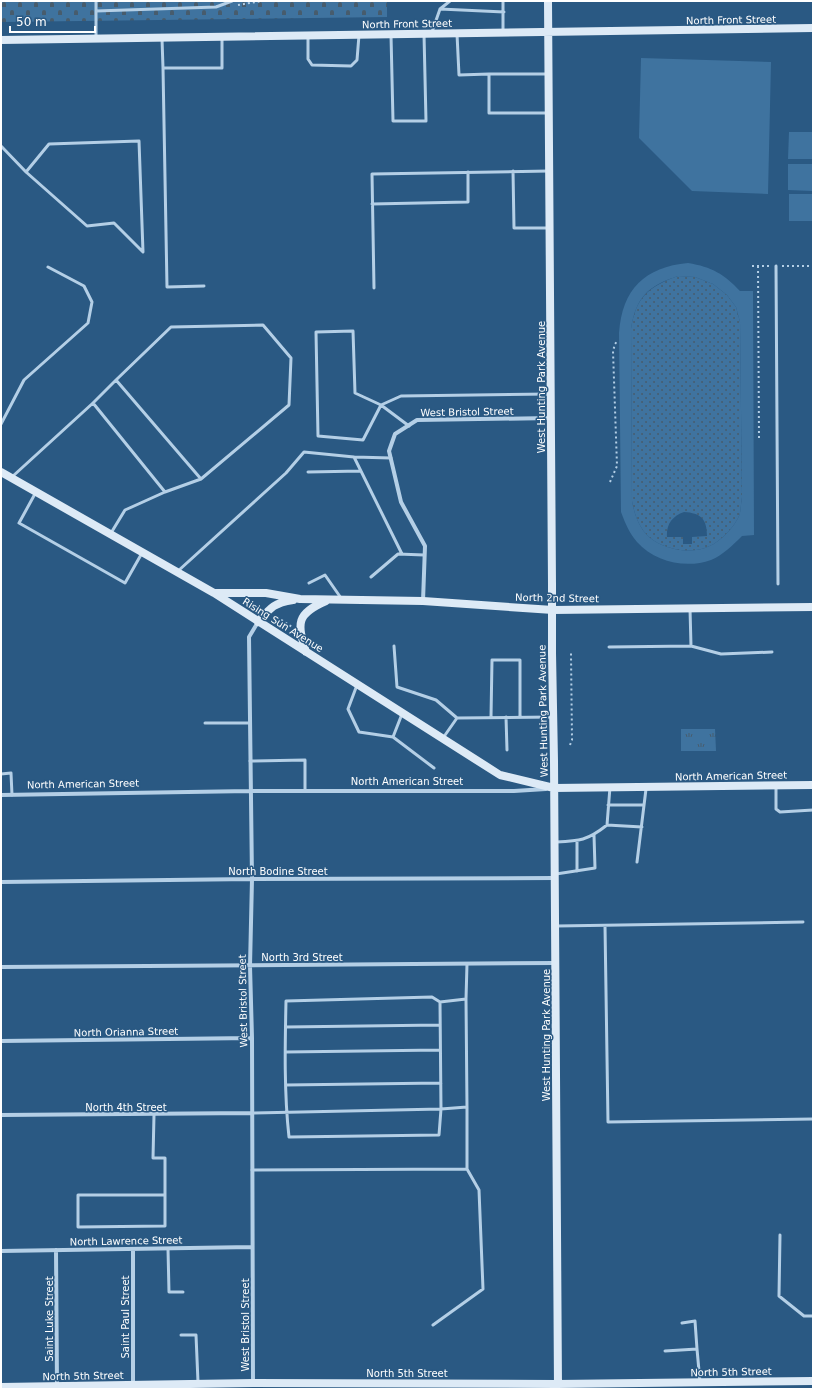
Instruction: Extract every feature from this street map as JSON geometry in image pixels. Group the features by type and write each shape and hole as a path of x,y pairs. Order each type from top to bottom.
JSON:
{"street":[{"name":"West Hunting Park Avenue","path":"548,1 552,418 552,653 555,876 557,1386"},
{"name":"North Front Street","path":"1,40 813,28"},
{"name":"West Bristol Street","path":"423,601 425,546 401,502 389,451 395,434 417,420 552,418"},
{"name":"Rising Sun Avenue","path":"1,472 214,593 500,775 554,788"},
{"name":"North 2nd Street","path":"214,593 266,593 300,599 423,601 553,610 813,607"},
{"name":"North 2nd Street","path":"258,622 274,605 300,599"},
{"path":"306,652 300,632 300,621 307,610 328,600"},
{"name":"West Bristol Street","path":"253,1383 252,1038 250,966 252,879 249,637 258,622"},
{"name":"North American Street","path":"1,795 250,791 514,791 554,788 813,785"},
{"name":"North Bodine Street","path":"1,882 555,876"},
{"name":"North 3rd Street","path":"1,967 555,963"},
{"name":"North Orianna Street","path":"1,1041 252,1038"},
{"name":"North 4th Street","path":"1,1115 154,1115 252,1113"},
{"name":"North Lawrence Street","path":"1,1251 252,1247"},
{"name":"Saint Luke Street","path":"56,1250 57,1387"},
{"name":"Saint Paul Street","path":"133,1250 133,1385"},
{"name":"North 5th Street","path":"1,1387 71,1388 133,1385 253,1383 557,1386 700,1382 813,1381"}],"lane":[{"path":"96,1 96,39"},
{"path":"96,11 216,7 232,1"},
{"path":"391,34 393,121 426,121 428,34 440,9 450,1"},
{"path":"503,33 504,1"},
{"path":"440,9 504,12"},
{"path":"457,34 459,75 548,74"},
{"path":"308,36 308,60 312,66 351,66 357,60 359,35"},
{"path":"162,37 167,287 204,286"},
{"path":"163,68 222,68 222,37"},
{"path":"489,74 489,113 549,113"},
{"path":"1,146 26,172 87,226 114,223 143,252 139,141 49,144 26,172"},
{"path":"513,171 514,228 550,228"},
{"path":"374,288 372,174 549,171"},
{"path":"372,204 468,202 468,172"},
{"path":"776,266 778,584"},
{"path":"1,424 24,380 88,323 92,302 84,286 48,267"},
{"path":"11,478 93,403 171,327 263,325 291,358 289,405 201,479 165,492 125,510 110,534"},
{"path":"409,426 381,405 355,393 353,331 316,332 318,436 363,440 381,405 401,396 551,394"},
{"path":"116,380 201,479"},
{"path":"93,403 165,492"},
{"path":"177,573 286,473 304,452 354,457 391,458"},
{"path":"354,457 402,554"},
{"path":"308,472 361,471"},
{"path":"36,492 19,524 125,583 142,553"},
{"path":"371,577 398,554 424,555"},
{"path":"309,583 325,575 342,600"},
{"path":"690,608 691,646"},
{"path":"394,646 396,687 436,700 457,718 553,717"},
{"path":"609,647 691,646 721,654 772,652"},
{"path":"491,717 492,660 520,660 520,717"},
{"path":"358,684 348,709 358,732 393,737 434,768"},
{"path":"393,737 403,713"},
{"path":"443,739 457,718"},
{"path":"506,718 506,750"},
{"path":"205,723 250,723"},
{"path":"250,761 305,760 305,791"},
{"path":"1,774 11,773 12,795"},
{"path":"776,785 776,809 780,812 813,810"},
{"path":"606,825 610,787"},
{"path":"637,862 646,787"},
{"path":"608,805 644,805"},
{"path":"554,842 577,841 594,835 606,825 642,827"},
{"path":"555,876 595,868 594,835"},
{"path":"577,841 577,871"},
{"path":"555,926 803,922"},
{"path":"605,926 608,1122 813,1119"},
{"path":"433,1325 483,1289 479,1190 468,1170 467,964"},
{"path":"440,1002 439,1135 289,1137 286,1112 286,1001 432,997 440,1002 466,999"},
{"path":"286,1027 440,1025"},
{"path":"286,1052 440,1050"},
{"path":"286,1085 440,1083"},
{"path":"252,1113 440,1109 467,1107"},
{"path":"154,1115 152,1158 164,1158 165,1195 165,1226 78,1227 78,1195 165,1195"},
{"path":"252,1170 468,1170"},
{"path":"780,1235 779,1296 804,1316 813,1316"},
{"path":"168,1249 169,1292 184,1292"},
{"path":"682,1322 695,1321 700,1382"},
{"path":"181,1335 196,1335 198,1384"},
{"path":"665,1352 697,1349"}],"path":[{"path":"758,266 759,440"},
{"path":"610,482 618,466 613,351 614,344 618,340"},
{"path":"276,617 293,628"},
{"path":"570,745 572,740 571,653"}],"green space":[{"path":"1,1 387,1 387,17 1,22"},
{"path":"641,58 771,62 768,194 692,191 639,138"},
{"path":"789,132 813,132 813,159 788,159"},
{"path":"788,164 813,164 813,191 788,190"},
{"path":"789,194 813,194 813,221 789,221"},
{"path":"688,263 711,269 723,276 740,291 753,291 754,535 742,536 724,553 711,560 691,564 671,562 653,555 644,549 632,535 621,512 619,333 621,318 625,304 638,283 648,275 673,265","holes":["678,276 695,277 713,284 727,295 736,307 740,322 742,497 739,516 735,524 721,539 708,547 687,551 667,547 650,538 636,518 632,501 631,329 636,309 645,294 651,289"]},
{"path":"678,276 695,277 713,284 727,295 736,307 740,322 742,497 740,513 733,526 721,539 708,547 687,551 662,545 650,538 638,521 634,512 632,501 631,329 633,318 640,301 651,289","holes":["684,512 702,518 706,525 707,536 692,537 692,544 683,544 683,537 667,537 669,525 673,519"]},
{"path":"681,729 715,729 716,751 681,751"}]}
